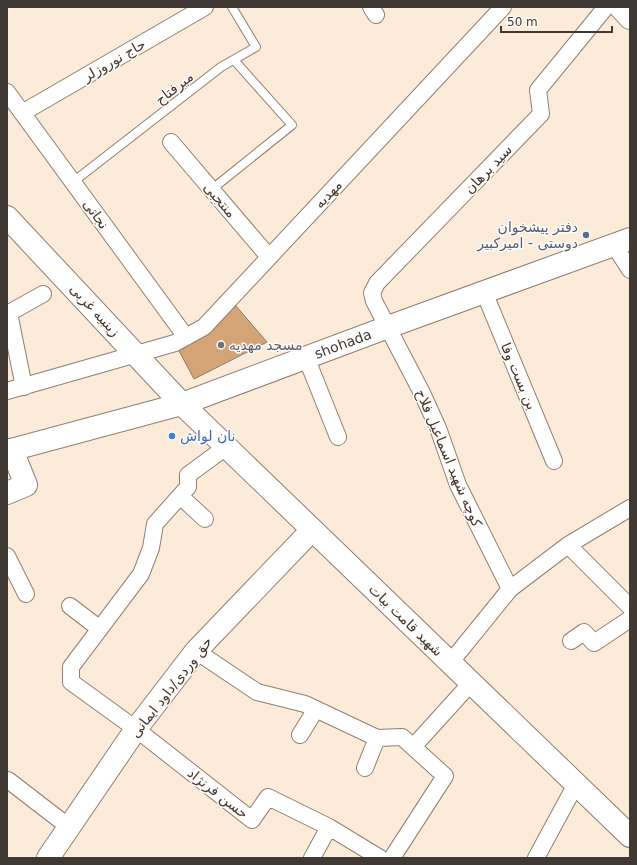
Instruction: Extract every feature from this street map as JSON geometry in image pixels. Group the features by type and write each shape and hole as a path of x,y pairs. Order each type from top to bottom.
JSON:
{"main road":[{"path":"620,7 630,18"},
{"name":"زینبیه غربی","path":"7,216 182,404"},
{"name":"shohada","path":"9,451 182,404 306,357 622,242"},
{"name":"شهید قامت بیات","path":"182,404 630,836"},
{"path":"7,494 26,485 9,451"},
{"name":"حق وردی/داود ایمانی","path":"48,858 136,728 196,651 312,530"}],"street":[{"name":"حاج نوروزلر","path":"22,113 205,7"},
{"name":"مهدیه","path":"7,391 175,342 204,327 503,7"},
{"name":"سید برهان","path":"388,327 374,301 372,293 377,283 541,114 538,90 606,7"},
{"name":"نجاتی","path":"7,92 186,336"},
{"name":"منتجبی","path":"171,142 269,257"},
{"path":"622,242 630,270"},
{"name":"بن بست وفا","path":"484,292 554,461"},
{"path":"24,387 9,313 43,294"},
{"name":"کوچه شهید اسماعیل فلاح","path":"388,327 422,392 438,428 458,485 510,589"},
{"path":"306,357 338,437"},
{"path":"136,728 71,682 71,667 141,574 151,548 155,524 188,487 188,475 226,446"},
{"path":"180,496 205,519"},
{"path":"450,663 510,589 568,545 630,508"},
{"path":"568,545 630,606"},
{"path":"7,556 26,594"},
{"path":"70,606 100,629"},
{"path":"571,641 584,632 594,643 630,619"},
{"path":"196,651 256,692 305,704 377,738 402,737 445,776 392,858"},
{"path":"413,747 470,683"},
{"path":"300,735 316,709"},
{"name":"حسن فرنژاد","path":"136,728 252,820 268,797 329,827 380,858"},
{"path":"365,768 377,738"},
{"path":"7,781 8,780 69,827"},
{"path":"536,858 576,784"},
{"path":"312,858 329,827"}],"lane":[{"name":"میرفتاح","path":"73,182 221,67 256,47 232,7"},
{"path":"211,190 292,125 234,60"}],"building":[{"name":"مسجد مهدیه","path":"236,306 267,342 194,379 177,347"}],"place":[{"name":"دفتر پیشخوان دوستی - امیرکبیر","path":"586,235"},
{"name":"مسجد مهدیه","path":"221,345"},
{"name":"نان لواش","path":"172,436"}]}
